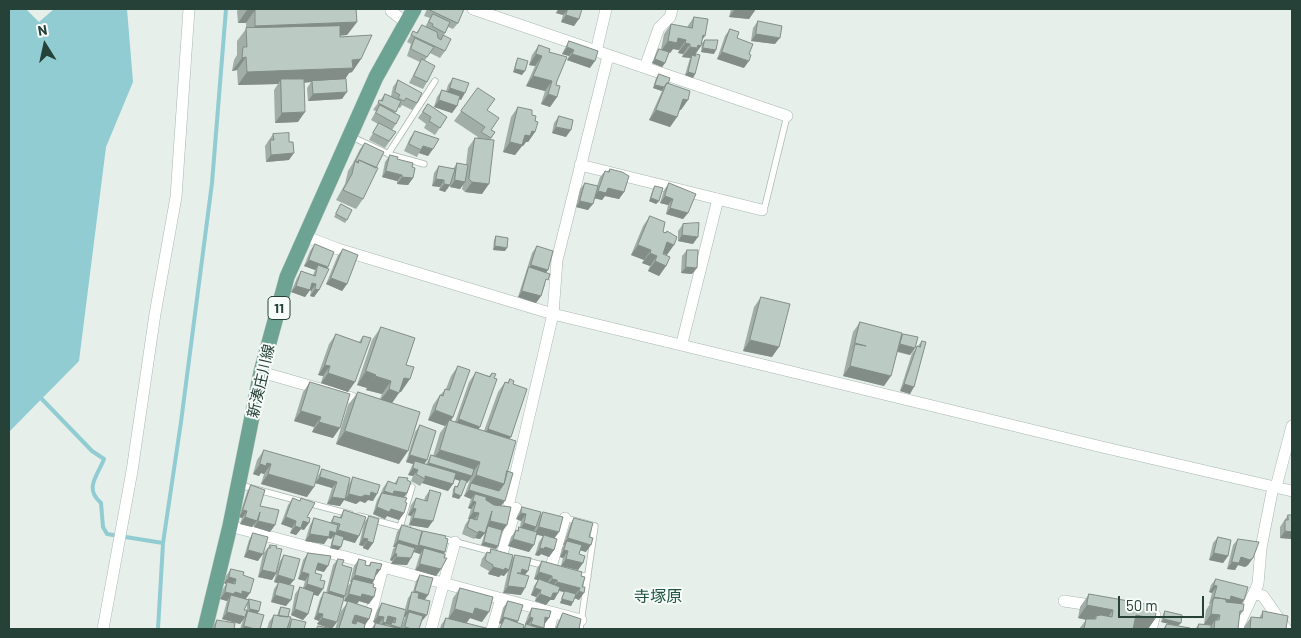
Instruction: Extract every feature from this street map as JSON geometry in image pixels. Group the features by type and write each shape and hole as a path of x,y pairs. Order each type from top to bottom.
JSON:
{"main road":[{"name":"新湊庄川線","path":"205,629 230,526 261,372 287,277 350,136 405,22 414,9"}],"street":[{"path":"103,629 132,471 155,314 176,197 189,9"},
{"path":"391,9 391,12 405,22"},
{"path":"473,9 787,116"},
{"path":"596,52 606,9"},
{"path":"645,68 659,28 670,17 672,9"},
{"path":"506,555 553,314 558,260 608,56"},
{"path":"580,165 762,210"},
{"path":"682,343 718,199"},
{"path":"304,236 338,249 553,314 682,343 1292,491"},
{"path":"261,372 352,398"},
{"path":"1237,629 1258,584 1262,548 1274,487 1292,426"},
{"path":"556,568 561,518"},
{"path":"230,526 553,613 580,625"},
{"path":"431,629 455,542"},
{"path":"367,629 383,567"},
{"path":"1254,593 1263,596 1286,629"},
{"path":"492,629 501,599"},
{"path":"1064,601 1109,608"},
{"path":"1136,612 1154,615 1151,629"},
{"path":"549,629 553,613"}],"lane":[{"path":"388,154 436,81"},
{"path":"762,210 765,206 787,116"},
{"path":"350,136 388,154 424,164"},
{"path":"238,485 419,532"},
{"path":"400,528 412,487"},
{"path":"561,518 595,526 580,625"},
{"path":"437,537 506,555"},
{"path":"518,558 556,568"},
{"path":"570,572 588,577"}],"water":[{"path":"9,9 26,9 39,22 54,9 127,9 133,82 106,147 79,361 9,432"}],"building":[{"path":"247,9 356,9 357,22 255,26 255,10"},
{"path":"428,9 464,9 458,23"},
{"path":"568,9 582,9 579,19 566,15"},
{"path":"433,14 450,22 445,33 432,26 433,24 429,22"},
{"path":"694,17 708,19 701,46 698,45 697,48 690,47 690,44 685,43 686,40 678,38 677,43 668,41 671,24 692,28"},
{"path":"758,21 782,26 780,38 756,34"},
{"path":"422,25 437,32 438,38 441,40 443,35 451,39 445,51 411,35 413,31 417,33"},
{"path":"340,26 340,37 372,35 361,59 352,60 353,68 247,72 246,57 242,58 243,47 247,47 246,28"},
{"path":"730,29 739,32 737,38 753,44 749,54 751,55 749,61 722,52"},
{"path":"415,38 434,47 427,57 411,49"},
{"path":"705,40 718,40 716,50 703,48"},
{"path":"569,41 598,51 595,61 572,54 574,50 567,47"},
{"path":"539,45 550,49 549,52 567,57 556,85 560,86 557,97 548,94 552,81 533,76 542,56 536,54"},
{"path":"659,49 669,52 665,63 655,59"},
{"path":"696,54 700,55 695,74 688,72 692,55 695,56"},
{"path":"518,58 528,61 525,71 515,69"},
{"path":"422,59 435,66 427,82 414,76"},
{"path":"659,74 670,78 668,84 664,87 655,85"},
{"path":"453,78 469,83 465,93 450,88"},
{"path":"281,79 304,79 305,112 282,113"},
{"path":"346,79 347,92 313,94 312,81"},
{"path":"398,80 422,93 417,103 406,98 404,101 398,98 400,95 395,92"},
{"path":"667,83 690,91 688,100 683,99 677,117 656,110"},
{"path":"478,88 495,99 487,110 499,118 491,130 495,132 491,138 481,132 485,127 461,111"},
{"path":"442,90 460,96 457,106 439,100"},
{"path":"385,94 401,101 396,112 378,103 379,100 382,101"},
{"path":"428,104 447,117 440,128 429,121 431,117 423,112"},
{"path":"380,105 400,116 396,124 376,113"},
{"path":"518,107 532,110 532,115 536,116 535,121 538,122 535,132 532,131 530,136 525,135 522,145 510,142"},
{"path":"559,116 573,120 571,130 556,127"},
{"path":"379,123 396,132 389,141 373,133"},
{"path":"415,131 439,139 433,149 423,146 421,150 409,144"},
{"path":"289,133 289,142 293,142 294,153 271,155 270,140 274,140 273,134"},
{"path":"475,138 494,140 489,184 472,182 469,179"},
{"path":"365,143 384,152 376,168 359,160 358,162 356,161"},
{"path":"390,155 413,163 412,167 415,168 413,178 402,177 402,175 386,171"},
{"path":"359,160 378,168 363,199 343,190 352,174 355,161 358,163"},
{"path":"457,163 468,165 465,182 455,180"},
{"path":"439,166 455,169 450,185 444,184 444,180 436,179"},
{"path":"610,169 629,176 624,192 608,188 606,193 598,191 605,171 609,172"},
{"path":"585,183 598,186 593,204 580,201"},
{"path":"669,183 696,194 688,213 670,208 673,199 665,196"},
{"path":"655,186 663,188 659,201 651,198"},
{"path":"341,204 352,210 347,220 336,214"},
{"path":"650,216 665,222 663,232 666,233 667,231 677,237 674,245 667,242 663,254 670,257 666,266 655,261 657,256 650,253 651,250 638,245"},
{"path":"699,223 698,237 682,235 683,224"},
{"path":"496,236 508,238 507,248 495,246"},
{"path":"315,244 334,252 328,267 309,260"},
{"path":"537,246 553,251 548,270 531,265"},
{"path":"343,249 358,255 347,284 331,278"},
{"path":"687,250 698,250 697,268 686,267"},
{"path":"318,265 329,269 319,290 315,289 316,284 312,283 310,290 296,286 301,271 315,276"},
{"path":"529,267 550,274 548,280 546,279 541,296 522,291"},
{"path":"761,297 790,304 779,347 750,340"},
{"path":"860,322 902,333 891,376 850,366 855,344 866,346 855,343"},
{"path":"381,327 415,338 406,365 414,367 410,379 404,378 399,393 389,389 391,381 366,371"},
{"path":"336,334 361,343 363,336 371,338 355,382 328,373 330,366 325,365"},
{"path":"903,334 918,337 915,348 900,344"},
{"path":"922,341 926,342 914,387 904,384 917,346 920,347"},
{"path":"458,366 470,370 453,417 435,410 440,395 443,396 445,389 449,390"},
{"path":"476,372 490,377 492,373 496,374 494,378 497,379 480,427 459,419"},
{"path":"510,379 514,381 513,384 527,389 511,437 488,429 505,382 508,383"},
{"path":"310,382 350,394 340,428 319,422 321,417 301,411"},
{"path":"358,392 420,412 408,451 345,431"},
{"path":"449,420 516,441 504,484 476,475 480,462 440,450"},
{"path":"420,425 436,431 427,460 410,455"},
{"path":"264,450 320,466 314,487 268,474 271,464 267,463 266,466 260,464"},
{"path":"431,455 474,469 472,476 429,463"},
{"path":"415,461 456,473 453,484 425,476 425,479 416,474 418,470 413,468"},
{"path":"322,469 350,478 345,499 332,497 337,482 320,477"},
{"path":"507,471 513,473 505,501 469,490 471,483 499,491 504,484"},
{"path":"353,477 380,485 377,494 371,492 370,496 365,495 361,497 349,494"},
{"path":"399,477 408,478 407,480 411,482 407,493 394,491 393,494 384,491 388,481 396,484"},
{"path":"461,479 467,481 461,496 454,493 455,486 457,487"},
{"path":"251,485 265,490 260,506 279,510 275,525 258,521 260,512 257,521 245,517 247,511 243,510"},
{"path":"430,490 441,493 433,521 413,518 416,509 413,508 416,498 427,501"},
{"path":"382,493 407,498 404,513 391,509 389,512 377,507"},
{"path":"475,494 486,497 486,500 494,505 511,507 507,525 490,521 492,511 485,533 479,531 478,533 467,527 470,518 477,520 479,513 473,512 476,502 473,501"},
{"path":"293,498 300,501 301,498 315,503 307,517 310,518 309,523 303,521 301,528 295,526 296,521 286,517"},
{"path":"522,507 541,512 536,527 524,523 526,514 521,513"},
{"path":"344,510 366,517 359,536 338,530 340,524 332,522 334,516 341,518"},
{"path":"543,512 563,517 559,532 539,527"},
{"path":"1288,515 1292,515 1292,532 1285,531 1285,520 1288,520"},
{"path":"369,516 379,519 373,543 363,538"},
{"path":"314,518 338,525 336,533 330,531 329,537 310,534"},
{"path":"574,518 593,523 589,537 593,538 591,545 568,538"},
{"path":"402,525 422,531 418,546 398,540"},
{"path":"488,526 502,530 498,546 484,542"},
{"path":"519,527 537,532 534,545 513,539"},
{"path":"423,531 446,536 445,538 448,539 445,552 419,545"},
{"path":"253,533 268,537 263,554 248,550"},
{"path":"335,534 344,537 341,547 332,545"},
{"path":"544,535 557,539 554,550 545,547 544,549 540,548"},
{"path":"1218,537 1231,540 1228,556 1214,553"},
{"path":"1238,539 1259,542 1253,558 1250,560 1241,557 1239,563 1232,562"},
{"path":"567,541 582,545 579,554 585,556 583,563 566,559 568,551 564,550"},
{"path":"398,543 415,548 411,558 396,557 397,554 395,553"},
{"path":"270,545 282,549 276,573 262,570"},
{"path":"424,548 445,554 444,558 447,558 441,569 420,564"},
{"path":"491,549 513,555 509,570 493,567 493,565 485,560 487,552 490,553"},
{"path":"308,553 331,556 328,566 318,563 315,573 322,575 320,580 325,581 323,589 307,584 309,574 302,572"},
{"path":"284,555 300,559 294,580 278,575"},
{"path":"515,555 531,558 528,571 522,569 521,573 517,573 529,576 525,588 508,586"},
{"path":"338,559 344,560 342,565 352,568 345,596 329,591"},
{"path":"359,559 366,561 365,565 370,566 371,562 382,564 380,570 377,569 374,580 355,575"},
{"path":"542,561 582,572 581,576 585,577 582,587 585,587 584,593 579,591 580,588 557,582 557,580 552,579 552,576 539,572"},
{"path":"231,569 244,572 243,575 254,579 250,593 242,591 242,594 225,592 227,582 235,584 236,579 229,577"},
{"path":"420,575 433,578 428,595 415,591"},
{"path":"353,579 374,584 373,587 376,588 374,597 362,594 361,597 349,594"},
{"path":"539,579 560,587 558,593 553,593 551,598 540,594 541,590 535,588"},
{"path":"1216,579 1248,587 1244,600 1231,596 1230,600 1214,597 1217,586 1214,585"},
{"path":"279,582 294,586 291,600 275,595"},
{"path":"300,587 314,592 308,614 295,609"},
{"path":"460,588 493,597 489,612 475,608 473,614 455,609"},
{"path":"565,591 576,594 573,602 562,599"},
{"path":"324,592 344,598 337,622 322,618 323,614 318,613"},
{"path":"412,592 419,593 418,598 430,601 427,615 408,610"},
{"path":"1089,594 1157,606 1155,619 1136,615 1133,629 1084,629 1086,619 1096,619 1096,616 1101,615 1112,617 1113,610 1087,605"},
{"path":"231,595 249,600 244,610 247,610 245,617 227,612"},
{"path":"1215,598 1226,599 1226,602 1244,604 1243,611 1240,611 1238,629 1214,629 1215,620 1219,620 1220,615 1211,614"},
{"path":"249,599 261,602 259,611 250,609"},
{"path":"348,601 372,609 369,619 355,615 352,623 356,624 357,621 365,624 364,629 339,629"},
{"path":"508,601 523,605 518,621 503,617"},
{"path":"382,603 406,610 401,628 391,625 392,622 395,623 396,618 388,616 386,623 383,622 384,617 378,616"},
{"path":"281,607 290,609 288,617 279,616"},
{"path":"532,608 551,611 549,618 545,617 544,628 531,624 533,618 530,617"},
{"path":"248,611 264,615 260,629 244,626"},
{"path":"1165,611 1182,615 1181,623 1164,619"},
{"path":"1263,611 1288,616 1286,629 1250,629 1251,617 1262,618"},
{"path":"409,612 423,616 419,629 405,627"},
{"path":"563,613 581,619 579,629 557,629"},
{"path":"274,615 291,617 287,629 271,629"},
{"path":"446,618 486,628 486,629 443,629"},
{"path":"505,618 524,625 523,629 500,629"},
{"path":"292,619 306,622 304,629 290,629"},
{"path":"217,620 235,623 234,629 215,629"},
{"path":"376,623 401,629 374,629"},
{"path":"526,624 539,628 539,629 525,629"},
{"path":"1167,624 1190,628 1190,629 1165,629"},
{"path":"1199,624 1211,625 1211,629 1198,629"},
{"path":"318,626 333,629 317,629"}],"waterway":[{"path":"158,629 163,543 181,422 212,183 226,9"},
{"path":"38,395 92,451 104,459 95,477 93,492 101,503 103,527 107,534 163,543"}],"district":[{"name":"寺塚原","path":"658,597"}]}
